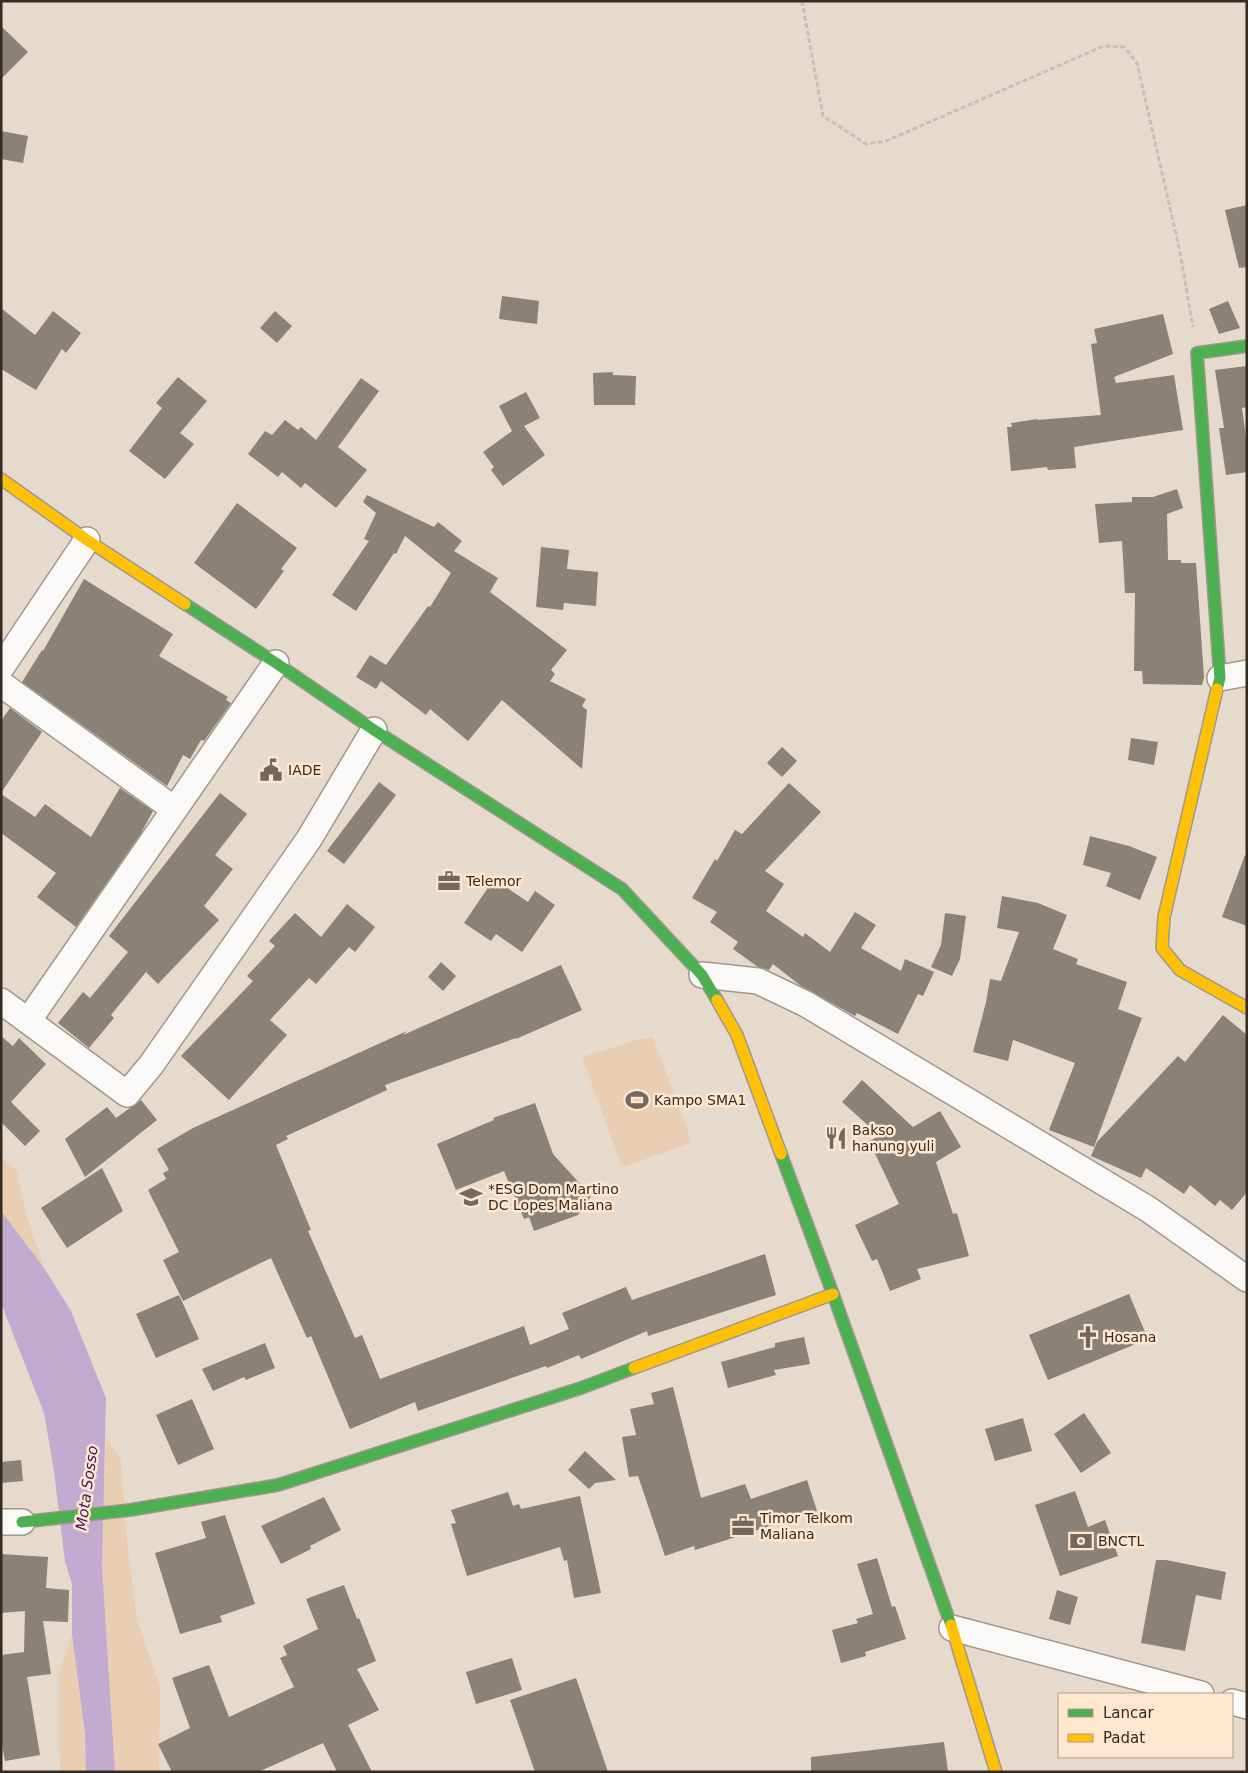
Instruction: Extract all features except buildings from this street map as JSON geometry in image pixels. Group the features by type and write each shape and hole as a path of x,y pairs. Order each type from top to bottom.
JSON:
{"main road":[{"path":"1247,346 1197,354 1220,678 1164,917 1162,948 1180,970 1247,1008"},
{"path":"1,480 87,540 276,663 374,730 622,889 702,975 737,1035 833,1294 952,1628 996,1772"},
{"path":"12,1522 130,1510 278,1484 581,1388 833,1294"}],"street":[{"path":"1,668 87,540"},
{"path":"28,1020 276,663"},
{"path":"1220,678 1247,673"},
{"path":"1,684 174,810"},
{"path":"1,1001 127,1094 151,1065 309,839 374,730"},
{"path":"702,975 758,981 806,1004 1148,1209 1247,1279"},
{"path":"952,1628 1197,1693"},
{"path":"1233,1702 1247,1706"}],"path":[{"path":"802,1 823,116 866,144 886,141 1104,46 1124,46 1137,63 1180,252 1197,354"}],"shaded area":[{"name":"Kampo SMA1","path":"653,1037 692,1143 622,1167 582,1057 640,1039"},
{"path":"1,1157 17,1171 26,1214 44,1268 1,1211"},
{"path":"106,1437 121,1460 127,1541 137,1620 160,1686 159,1772 115,1772 101,1540"},
{"path":"72,1634 85,1734 86,1772 61,1772 58,1738 59,1673"}],"water":[{"name":"Mota Sosso","path":"1,1211 44,1268 71,1311 106,1398 102,1567 115,1772 86,1772 85,1734 72,1634 72,1584 65,1561 54,1471 44,1413 1,1303"}],"traffic: fast":[{"path":"1217,689 1220,678 1197,353 1247,346"},
{"path":"185,604 374,730 622,889 702,975 717,1000"},
{"path":"781,1154 951,1625"},
{"path":"22,1522 130,1510 278,1485 581,1388 634,1368"}],"traffic: slow":[{"path":"1,479 87,540 185,604"},
{"path":"1217,689 1164,917 1162,948 1180,970 1247,1008"},
{"path":"717,1000 737,1035 781,1154"},
{"path":"634,1368 833,1294"},
{"path":"951,1625 996,1772"}],"place":[{"name":"IADE","path":"271,770"},
{"name":"Telemor","path":"449,881"},
{"name":"Kampo SMA1","path":"637,1100"},
{"name":"Bakso hanung yuli","path":"836,1138"},
{"name":"*ESG Dom Martino DC Lopes Maliana","path":"471,1197"},
{"name":"Hosana","path":"1088,1337"},
{"name":"Timor Telkom Maliana","path":"743,1526"},
{"name":"BNCTL","path":"1081,1541"}]}
